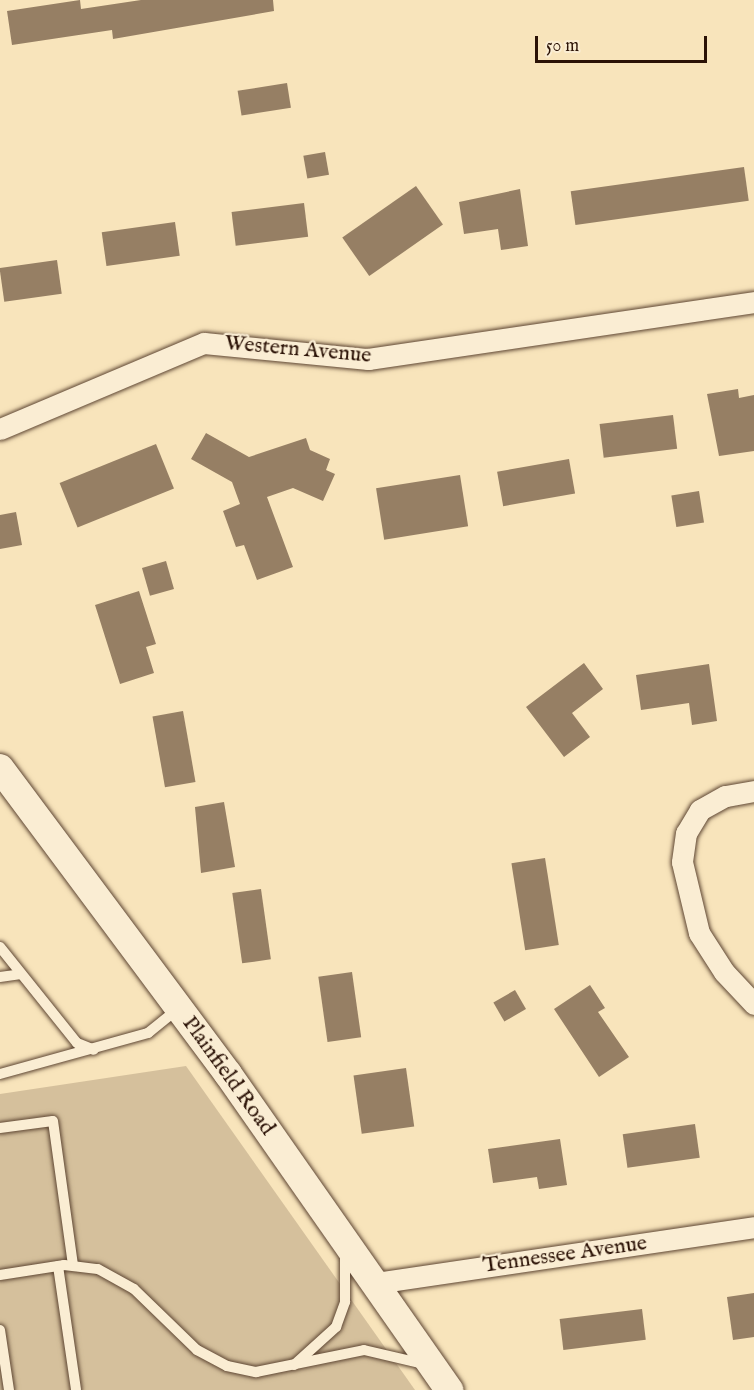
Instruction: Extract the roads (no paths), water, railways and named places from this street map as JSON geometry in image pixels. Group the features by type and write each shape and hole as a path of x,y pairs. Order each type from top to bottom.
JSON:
{"main road":[{"name":"Plainfield Road","path":"0,768 10,795 179,1008 345,1239 449,1390"}],"street":[{"name":"Western Avenue","path":"0,429 204,343 368,359 754,302"},
{"path":"754,791 725,796 700,810 686,833 682,862 692,915 709,952 754,1004"},
{"name":"Tennessee Avenue","path":"375,1283 754,1227"}],"lane":[{"path":"0,947 77,1042 94,1050"},
{"path":"0,977 21,974"},
{"path":"0,1074 94,1050 148,1033 179,1008"},
{"path":"0,1128 53,1120 73,1266"},
{"path":"290,1368 336,1327 345,1302 345,1239"},
{"path":"58,1266 76,1390"},
{"path":"0,1275 58,1266 98,1269 134,1289 197,1350 226,1366 256,1372 290,1368 364,1350 433,1366"},
{"path":"0,1330 9,1390"}]}
